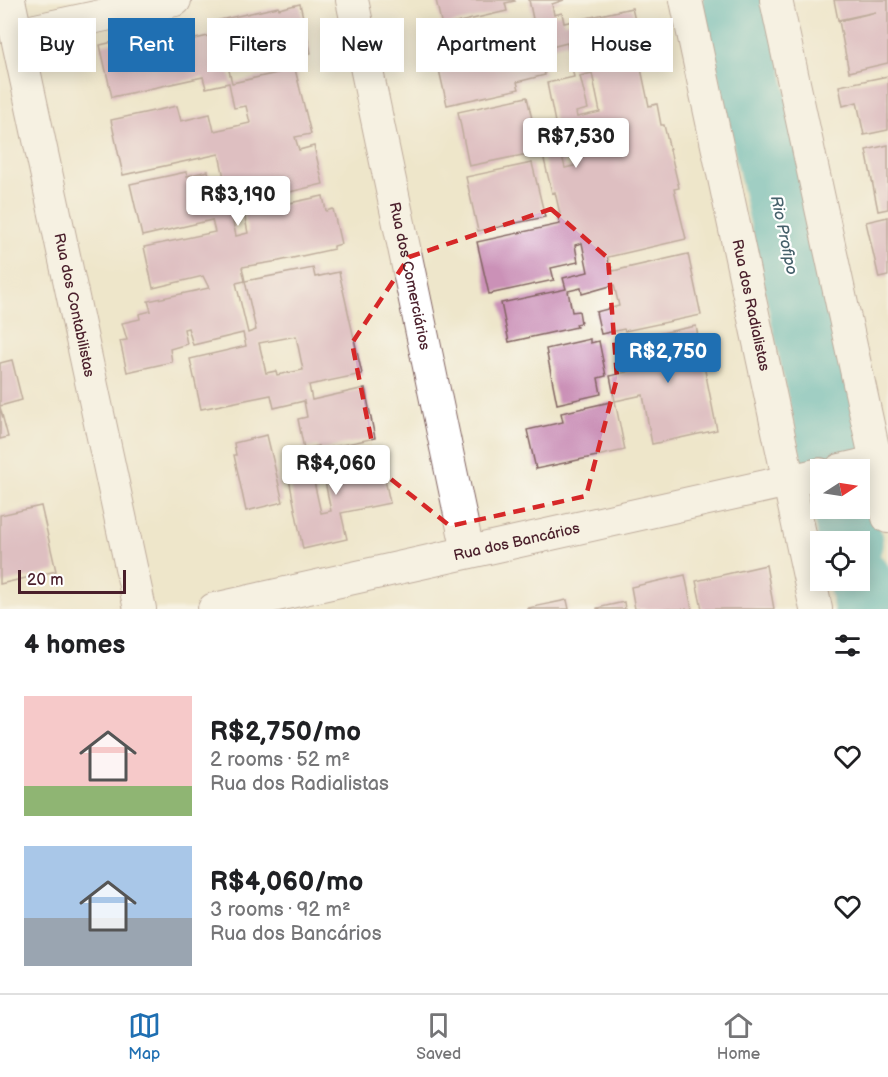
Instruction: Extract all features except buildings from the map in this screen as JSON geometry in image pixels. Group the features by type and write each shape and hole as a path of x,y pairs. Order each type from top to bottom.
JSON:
{"street":[{"name":"Rua dos Contabilistas","path":"9,0 140,609"},
{"path":"17,34 175,0"},
{"name":"Rua dos Comerciários","path":"352,0 468,552"},
{"name":"Rua dos Radialistas","path":"686,0 816,609"},
{"path":"776,0 882,460 888,517"},
{"name":"Rua dos Bancários","path":"214,609 810,476"}],"highlighted area":[{"path":"551,209 608,258 617,378 586,496 450,526 377,468 352,343 409,257"}],"waterway":[{"name":"Rio Profipo","path":"734,0 834,459"},
{"name":"Rio Profipo","path":"846,519 849,531"},
{"name":"Rio Profipo","path":"862,591 866,609"}]}
